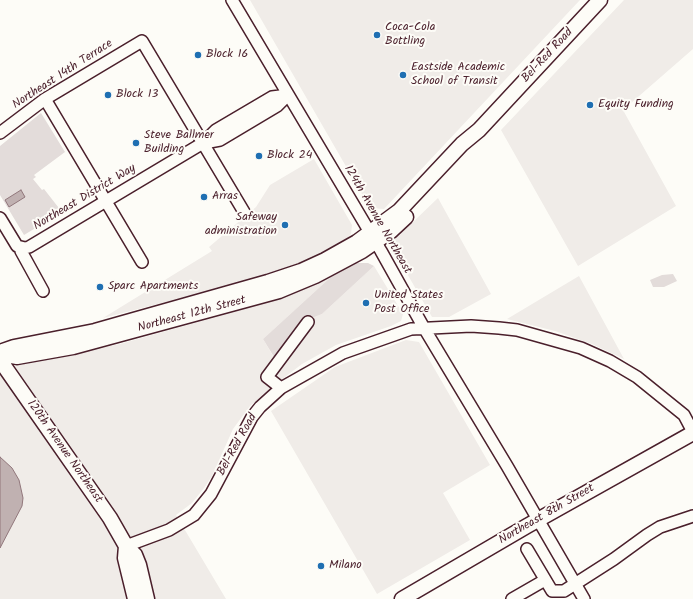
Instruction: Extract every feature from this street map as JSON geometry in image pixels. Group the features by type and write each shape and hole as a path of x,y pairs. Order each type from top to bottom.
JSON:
{"main road":[{"name":"Bel-Red Road","path":"373,238 462,144 479,130 600,0"},
{"name":"Northeast 12th Street","path":"0,353 14,347 95,331 236,297 283,278 328,264 373,238"},
{"name":"120th Avenue Northeast","path":"0,360 110,518 126,546 135,555 139,564 147,599"},
{"name":"Northeast 8th Street","path":"406,598 538,519 693,432"},
{"name":"120th Avenue Northeast","path":"126,546 126,558 135,599"}],"street":[{"name":"124th Avenue Northeast","path":"232,0 584,599"},
{"name":"Northeast 14th Terrace","path":"0,133 46,99 142,41 203,143"},
{"name":"Northeast District Way","path":"21,249 29,247 203,143 216,130 272,97 288,95"},
{"path":"46,99 142,262"},
{"path":"203,143 244,212"},
{"path":"0,218 15,243 21,249 43,291"},
{"path":"281,388 267,377 308,322"},
{"name":"Bel-Red Road","path":"126,546 169,530 194,515 211,494 252,417 260,407 281,388 343,353 411,329 471,326 517,330 581,348 610,361 637,377 684,415 693,432"},
{"path":"527,549 552,591 564,591 660,527 693,516"},
{"path":"512,599 545,580"}],"shaded area":[{"name":"Coca-Cola Bottling","path":"250,0 580,0 384,209 370,208"},
{"path":"624,0 693,0 693,49 623,110 676,206 578,266 501,130"},
{"path":"41,113 65,152 34,175 36,177 33,179 42,190 44,189 62,212 24,235 0,195 0,146"},
{"path":"314,159 352,225 351,234 344,242 322,255 333,275 263,339 273,356 302,322 322,314 374,266 403,314 401,321 391,326 336,345 302,364 250,406 233,429 212,476 204,488 192,503 176,515 226,599 0,599 0,369 120,344 245,309 232,285 103,318 212,251 209,247 256,207 270,185"},
{"path":"21,190 25,197 9,207 5,200"},
{"path":"438,198 491,294 449,317 432,317 390,244"},
{"path":"356,263 368,263 374,266 322,314 302,322 274,357 263,339 333,275"},
{"path":"673,274 677,281 664,287 653,287 650,280 662,275"},
{"path":"579,276 624,359 592,344 555,331 507,319"},
{"path":"406,340 419,342 490,465 443,493 470,540 377,594 271,411 335,367"},
{"path":"0,457 12,468 19,480 23,498 22,506 0,548"}],"place":[{"name":"Coca-Cola Bottling","path":"377,35"},
{"name":"Block 16","path":"198,55"},
{"name":"Eastside Academic School of Transit","path":"403,75"},
{"name":"Block 13","path":"108,95"},
{"name":"Equity Funding","path":"590,105"},
{"name":"Steve Ballmer Building","path":"136,143"},
{"name":"Block 24","path":"259,156"},
{"name":"Arras","path":"204,197"},
{"name":"Safeway administration","path":"285,225"},
{"name":"Sparc Apartments","path":"100,287"},
{"name":"United States Post Office","path":"366,303"},
{"name":"Milano","path":"321,566"}]}
